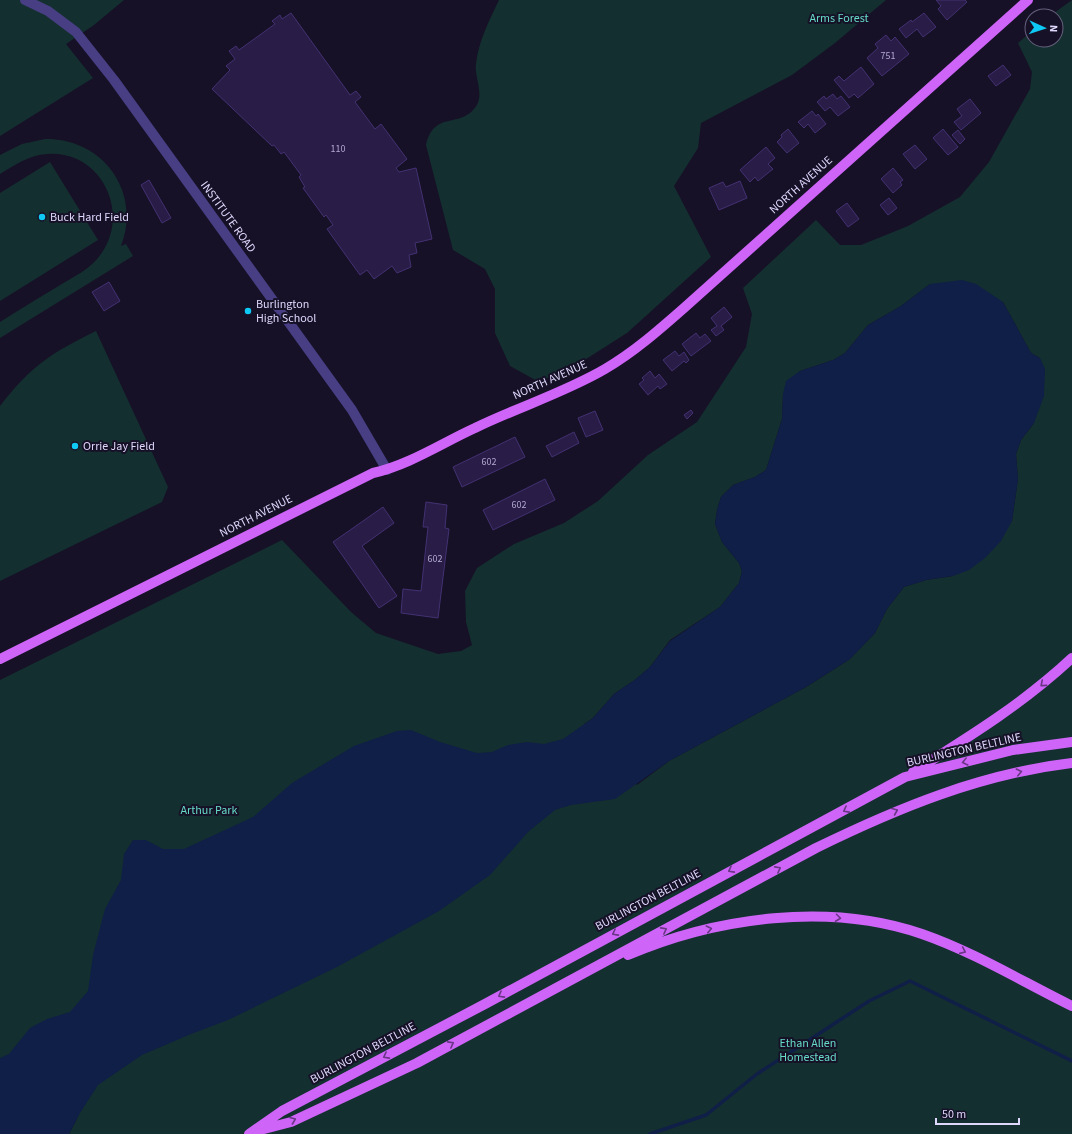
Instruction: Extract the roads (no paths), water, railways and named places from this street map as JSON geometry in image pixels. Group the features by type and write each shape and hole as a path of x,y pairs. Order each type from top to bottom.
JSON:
{"main road":[{"name":"NORTH AVENUE","path":"0,659 283,516 373,473 387,470 476,427 604,370 626,356 684,308 1028,0"},
{"path":"904,777 984,728 1028,696 1072,658"},
{"name":"BURLINGTON BELTLINE","path":"252,1132 282,1110 485,1004 904,777 1013,750 1072,742"},
{"name":"BURLINGTON BELTLINE","path":"252,1132 291,1122 417,1063 816,848 888,813 944,792 983,780 1023,770 1072,762"},
{"path":"568,981 654,944 688,934 728,925 770,919 832,917 884,924 922,934 966,952 1072,1006"}],"street":[{"name":"INSTITUTE ROAD","path":"25,0 48,11 76,32 114,80 352,410 387,470"}],"water":[{"path":"962,280 976,284 1003,302 1031,353 1040,358 1045,369 1044,396 1034,423 1021,440 1016,454 1018,479 1012,521 1001,541 985,558 969,570 953,576 926,580 904,587 887,609 875,633 850,659 806,687 669,761 615,799 571,805 555,810 528,832 490,875 439,911 337,967 228,1020 142,1055 98,1085 80,1113 69,1134 0,1134 0,1058 9,1054 30,1028 47,1019 70,1012 88,991 93,955 105,909 121,880 124,854 133,840 146,840 163,849 184,849 253,817 292,783 354,746 397,731 411,730 440,742 477,753 492,752 508,745 527,742 544,744 563,739 593,718 614,694 636,679 650,667 670,641 720,607 739,583 742,571 739,563 722,542 715,524 717,510 721,497 733,485 755,477 766,470 782,419 783,394 786,381 800,371 833,360 845,353 868,325 901,306 930,284"}],"waterway":[{"path":"650,1134 706,1115 757,1074 869,1001 910,981 1072,1061"}],"place":[{"name":"Buck Hard Field","path":"42,217"},
{"name":"Burlington High School","path":"248,311"},
{"name":"Orrie Jay Field","path":"75,446"}],"park label":[{"name":"Arms Forest","path":"839,18"},
{"name":"Arthur Park","path":"209,810"},
{"name":"Ethan Allen Homestead","path":"808,1050"}]}
